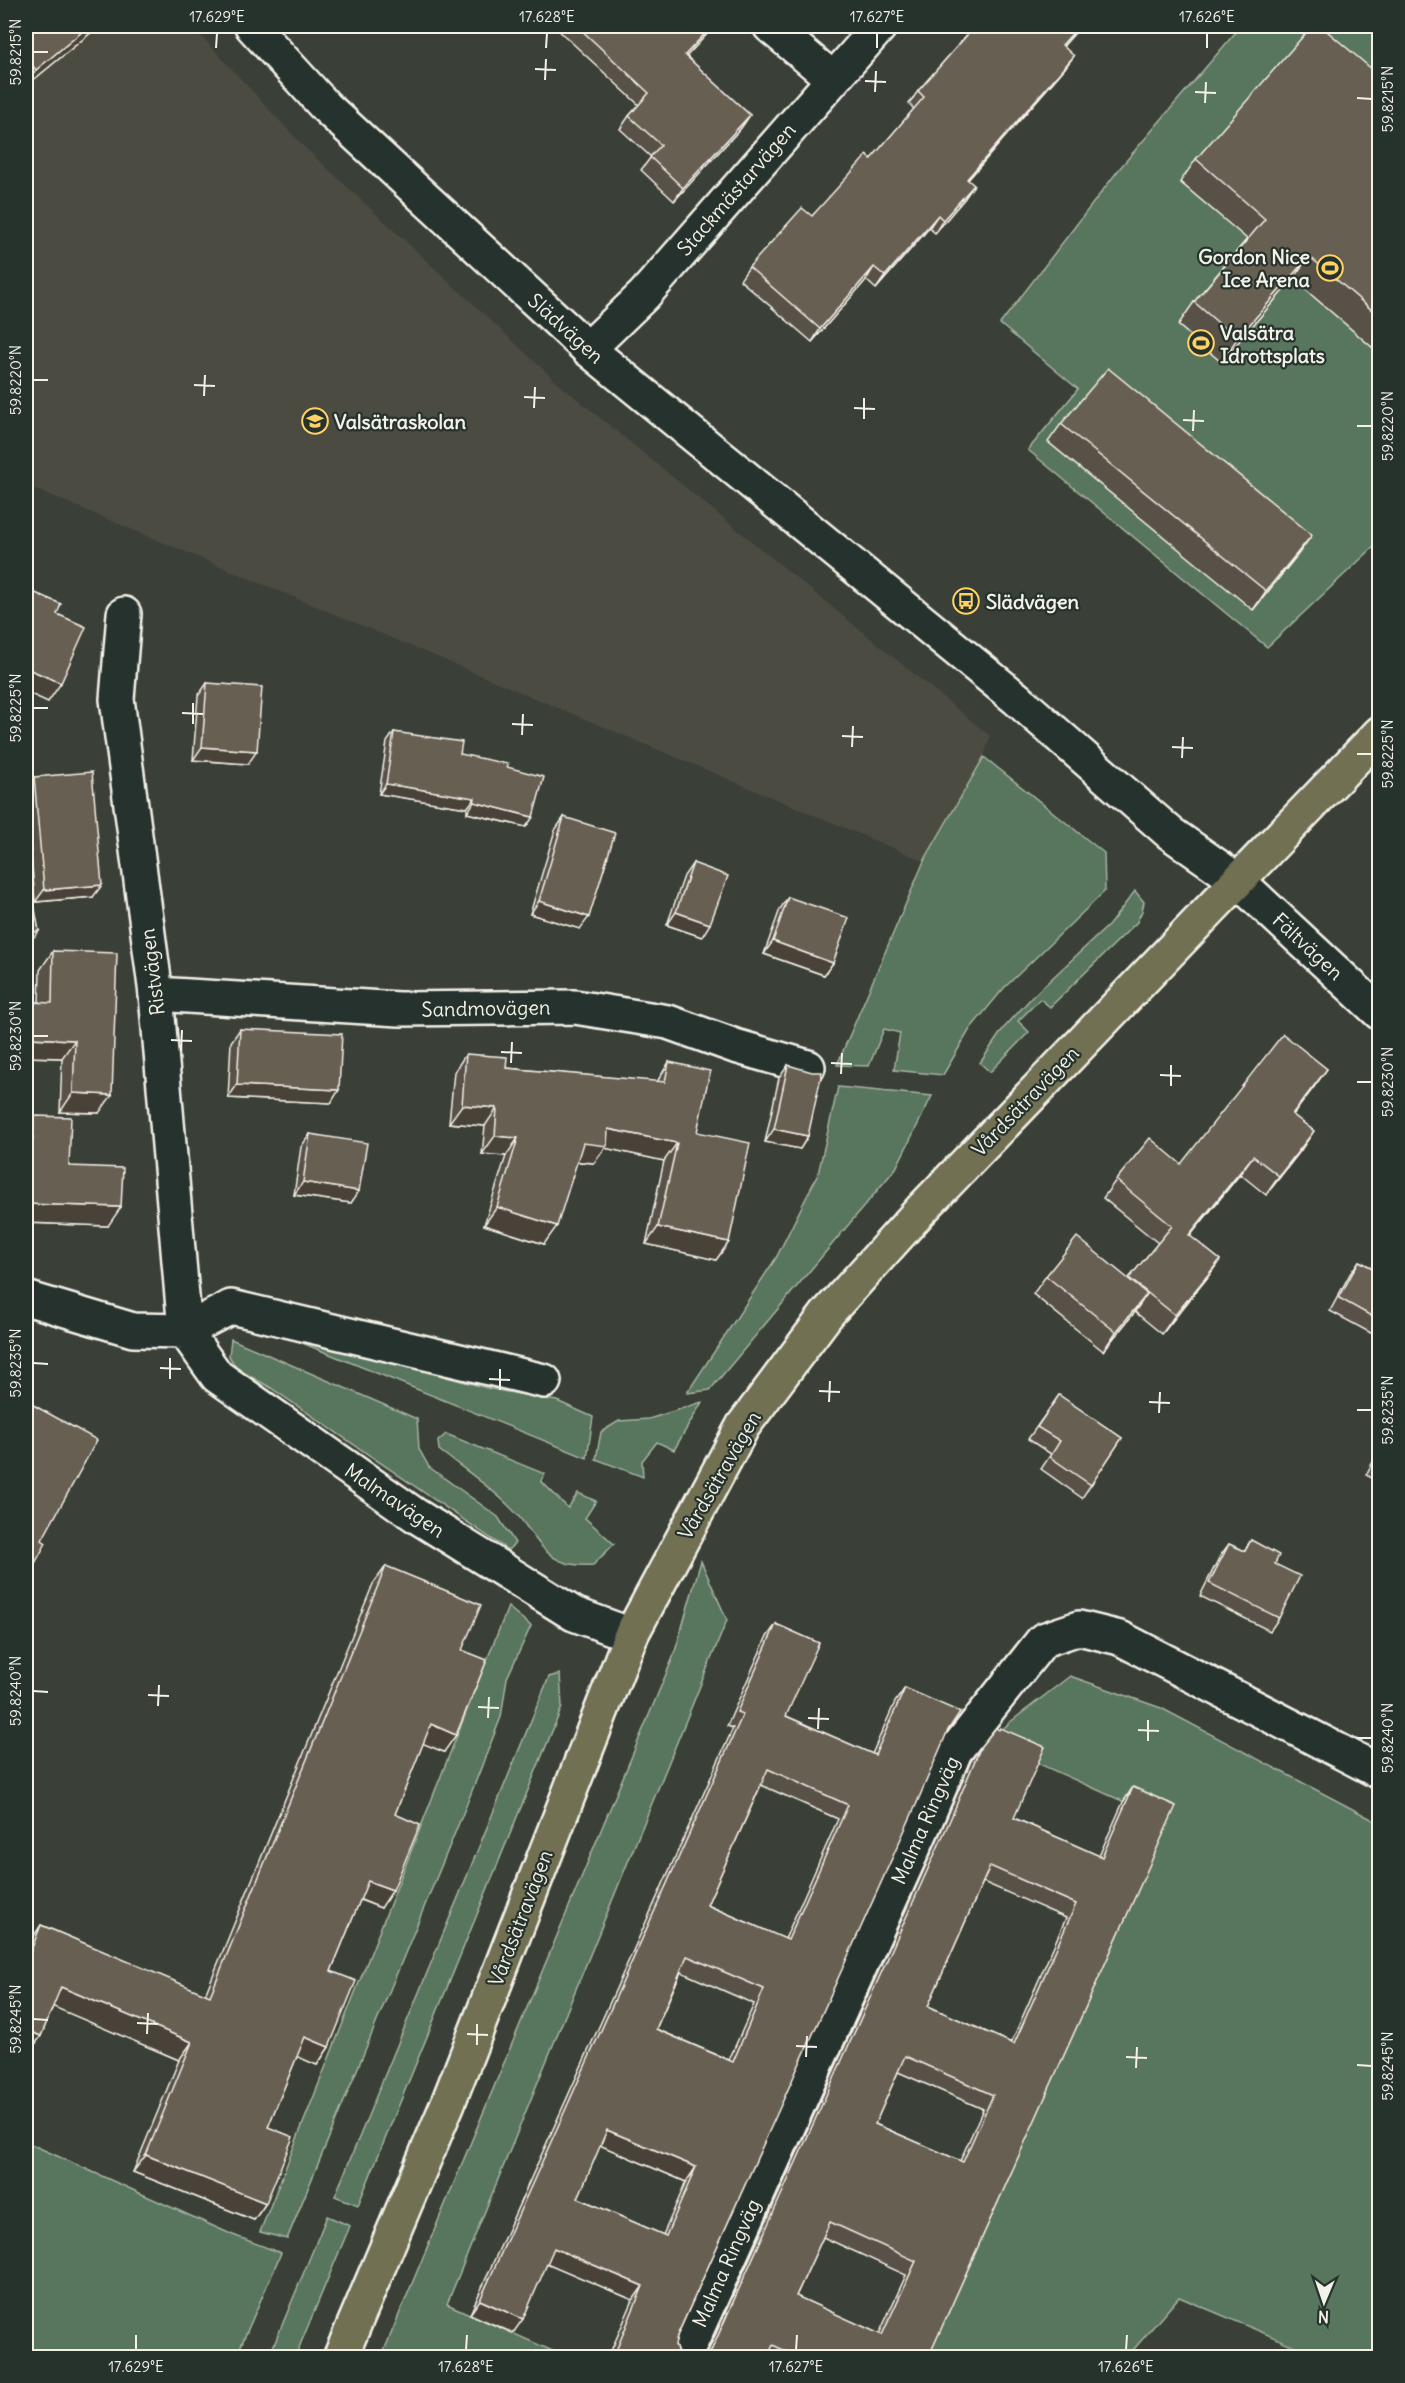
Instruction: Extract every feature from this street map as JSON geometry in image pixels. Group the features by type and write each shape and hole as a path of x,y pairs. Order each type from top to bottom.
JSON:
{"main road":[{"name":"Vårdsätravägen","path":"340,2358 448,2103 631,1635 743,1426 827,1314 921,1210 1380,732"}],"street":[{"name":"Slädvägen","path":"252,26 326,107 588,349 1017,699 1170,832 1237,879"},
{"path":"770,26 832,78"},
{"name":"Stackmästarvägen","path":"588,349 644,295 880,26"},
{"name":"Ristvägen","path":"124,614 117,699 156,994 185,1331"},
{"name":"Fältvägen","path":"1237,879 1380,1013"},
{"name":"Sandmovägen","path":"156,994 399,1009 575,1006 668,1022 735,1046 808,1066"},
{"path":"26,1298 133,1330 185,1331 231,1307 544,1381"},
{"name":"Malmavägen","path":"185,1331 217,1376 415,1515 574,1614 631,1635"},
{"name":"Malma Ringväg","path":"684,2358 923,1827 954,1751 1043,1640 1079,1628 1120,1638 1380,1772"}],"shaded area":[{"name":"Valsätraskolan","path":"26,26 192,26 300,143 561,386 990,736 984,757 924,861 26,485"}],"green space":[{"name":"Valsätra Idrottsplats","path":"1241,26 1379,26 1379,542 1267,647 1028,450 1078,389 1000,324 1120,168"},
{"path":"984,757 1104,853 1105,891 1004,988 970,1029 943,1075 894,1070 900,1033 884,1029 869,1066 837,1065 924,861"},
{"path":"1135,891 1144,902 1137,922 1050,1007 1040,999 1018,1021 1029,1032 990,1072 980,1063 1003,1029 1033,996 1109,925"},
{"path":"838,1087 932,1096 896,1168 710,1390 687,1393 776,1258 818,1174"},
{"path":"265,1328 491,1389 557,1401 593,1417 587,1458"},
{"path":"231,1339 417,1419 419,1449 429,1467 498,1517 515,1543 508,1550 268,1386 237,1369 229,1356"},
{"path":"702,1402 674,1450 657,1442 642,1461 643,1477 596,1459 601,1432 619,1421 649,1419"},
{"path":"446,1434 545,1474 541,1481 568,1508 578,1493 596,1501 585,1518 614,1544 593,1565 575,1565 551,1556 519,1516 500,1498 439,1450 438,1441"},
{"path":"701,1561 727,1620 447,2304 566,2357 381,2358 674,1655"},
{"path":"508,1607 531,1626 507,1678 501,1717 466,1806 287,2239 260,2232"},
{"path":"560,1674 562,1707 358,2205 335,2196 549,1677"},
{"path":"1070,1676 1161,1708 1379,1823 1379,2357 1320,2357 1179,2297 1127,2357 925,2358 1165,1820 990,1742 1009,1723"},
{"path":"26,2142 233,2235 281,2253 236,2357 26,2357"},
{"path":"327,2216 350,2226 295,2357 269,2357"}],"building":[{"path":"26,26 89,26 36,70 26,57"},
{"path":"577,26 712,26 685,55 750,115 683,188 650,157 661,145 629,116 649,93"},
{"path":"975,26 1079,26 1062,45 1074,56 967,179 974,185 943,220 938,215 885,276 874,267 820,329 749,267 802,208 812,216 867,155 871,159 924,97 918,91"},
{"name":"Gordon Nice Ice Arena","path":"1312,26 1321,26 1380,76 1380,317 1309,256 1237,339 1194,302 1265,219 1196,159"},
{"path":"1108,368 1312,535 1266,591 1061,424"},
{"path":"26,589 61,604 57,614 86,627 61,683 26,668 29,658 26,657"},
{"path":"207,683 262,687 257,751 202,747"},
{"path":"394,732 462,742 460,754 508,764 507,767 544,777 533,817 474,802 475,798 386,784"},
{"path":"92,772 102,885 44,890 34,777"},
{"path":"564,817 615,833 589,917 539,901"},
{"path":"693,863 728,876 710,924 676,912"},
{"path":"32,893 39,931 26,933 26,894"},
{"path":"788,897 849,918 833,963 773,941"},
{"path":"53,951 117,953 112,1095 73,1093 75,1040 29,1038 26,1022 27,1002 52,1003"},
{"path":"240,1029 342,1034 339,1090 237,1085"},
{"path":"1283,1034 1327,1069 1292,1114 1314,1131 1279,1176 1253,1156 1189,1235 1220,1260 1175,1315 1129,1278 1172,1226 1116,1180 1150,1138 1181,1164"},
{"path":"466,1054 507,1057 506,1068 665,1082 669,1062 710,1071 697,1132 750,1143 729,1242 658,1227 677,1143 608,1129 607,1146 583,1143 557,1226 497,1207 518,1138 495,1136 497,1108 462,1105"},
{"path":"788,1065 812,1072 822,1072 808,1136 774,1129"},
{"path":"34,1116 71,1117 69,1166 123,1168 121,1207 26,1204 26,1140 33,1140"},
{"path":"310,1134 367,1143 359,1191 303,1182"},
{"path":"1077,1237 1147,1294 1116,1332 1046,1276"},
{"path":"1359,1261 1380,1272 1380,1321 1339,1298"},
{"path":"1059,1395 1122,1438 1091,1485 1050,1457 1060,1441 1037,1427"},
{"path":"26,1401 97,1440 42,1540 46,1543 26,1580"},
{"path":"1380,1453 1380,1465 1375,1462"},
{"path":"1251,1540 1279,1555 1275,1564 1300,1576 1279,1618 1209,1583 1229,1544 1245,1551"},
{"path":"386,1566 481,1605 462,1650 487,1660 456,1735 431,1724 395,1814 420,1825 393,1890 368,1881 331,1971 356,1981 329,2047 305,2037 268,2127 293,2137 266,2203 146,2155 192,2042 61,1987 41,2036 26,2030 26,1963 41,1925 210,1996"},
{"path":"776,1624 819,1643 786,1716 875,1755 905,1688 960,1712 948,1730 677,2336 675,2345 682,2358 613,2358 643,2286 554,2248 523,2319 480,2300 743,1714 737,1712","holes":["768,1769 848,1805 788,1940 707,1905","687,1956 764,1989 733,2062 656,2029","607,2130 696,2167 666,2236 578,2198"]},
{"path":"996,1728 999,1730 1000,1728 1045,1747 1014,1818 1102,1857 1133,1787 1176,1806 928,2358 800,2358 773,2345 767,2358 706,2358 950,1820 981,1746","holes":["990,1866 1076,1904 1014,2044 928,2006","905,2056 993,2095 963,2162 875,2124","830,2222 916,2261 882,2335 796,2296"]}],"place":[{"name":"Gordon Nice Ice Arena","path":"1330,268"},
{"name":"Valsätra Idrottsplats","path":"1201,343"},
{"name":"Valsätraskolan","path":"315,421"},
{"name":"Slädvägen","path":"966,601"}]}
